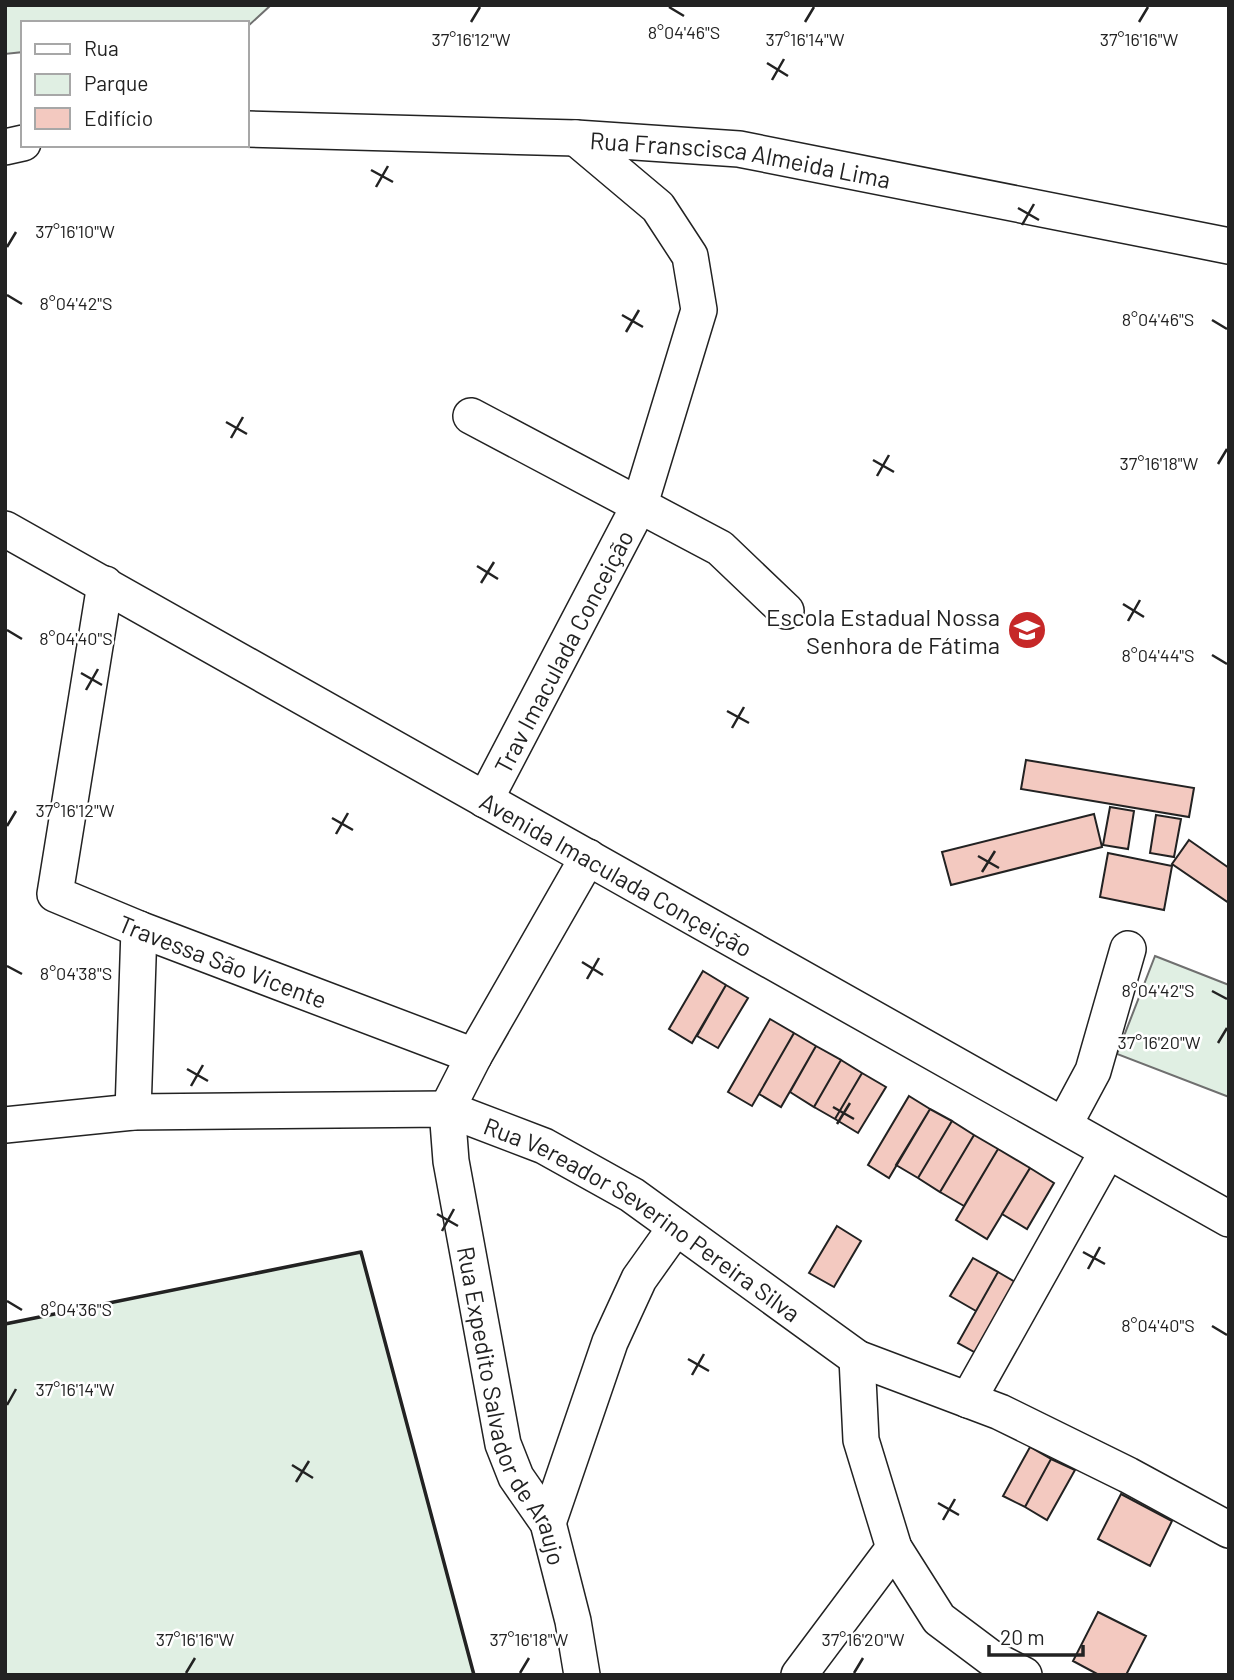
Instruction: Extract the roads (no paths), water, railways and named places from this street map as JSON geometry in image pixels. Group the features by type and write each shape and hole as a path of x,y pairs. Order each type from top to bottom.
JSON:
{"street":[{"name":"Rua Franscisca Almeida Lima","path":"248,129 576,138 739,149 1229,246"},
{"name":"Trav Imaculada Conceição","path":"485,800 640,504 699,310 690,256 658,206 576,138"},
{"name":"Trav Imaculada Conceição","path":"471,416 720,548 786,611"},
{"name":"Avenida Imaculada Conçeição","path":"5,529 1229,1219"},
{"name":"Travessa São Vicente","path":"105,583 55,894 139,929 474,1056"},
{"path":"447,1109 474,1056 588,857"},
{"path":"133,1112 139,929"},
{"path":"1064,1125 1093,1070 1128,949"},
{"name":"Rua Vereador Severino Pereira Silva","path":"5,1125 133,1112 447,1109 544,1146 632,1195 857,1358 1000,1412 1128,1475 1229,1530"},
{"name":"Rua Expedito Salvador de Araujo","path":"447,1109 451,1161 503,1444 516,1477 548,1523 573,1621 582,1675"},
{"path":"968,1400 1107,1152"},
{"path":"548,1523 610,1342 639,1279 676,1227"},
{"path":"857,1358 862,1440 894,1548 939,1619 991,1658 1024,1675"},
{"path":"799,1675 894,1548"}],"place":[{"name":"Escola Estadual Nossa Senhora de Fátima","path":"1027,630"}]}
